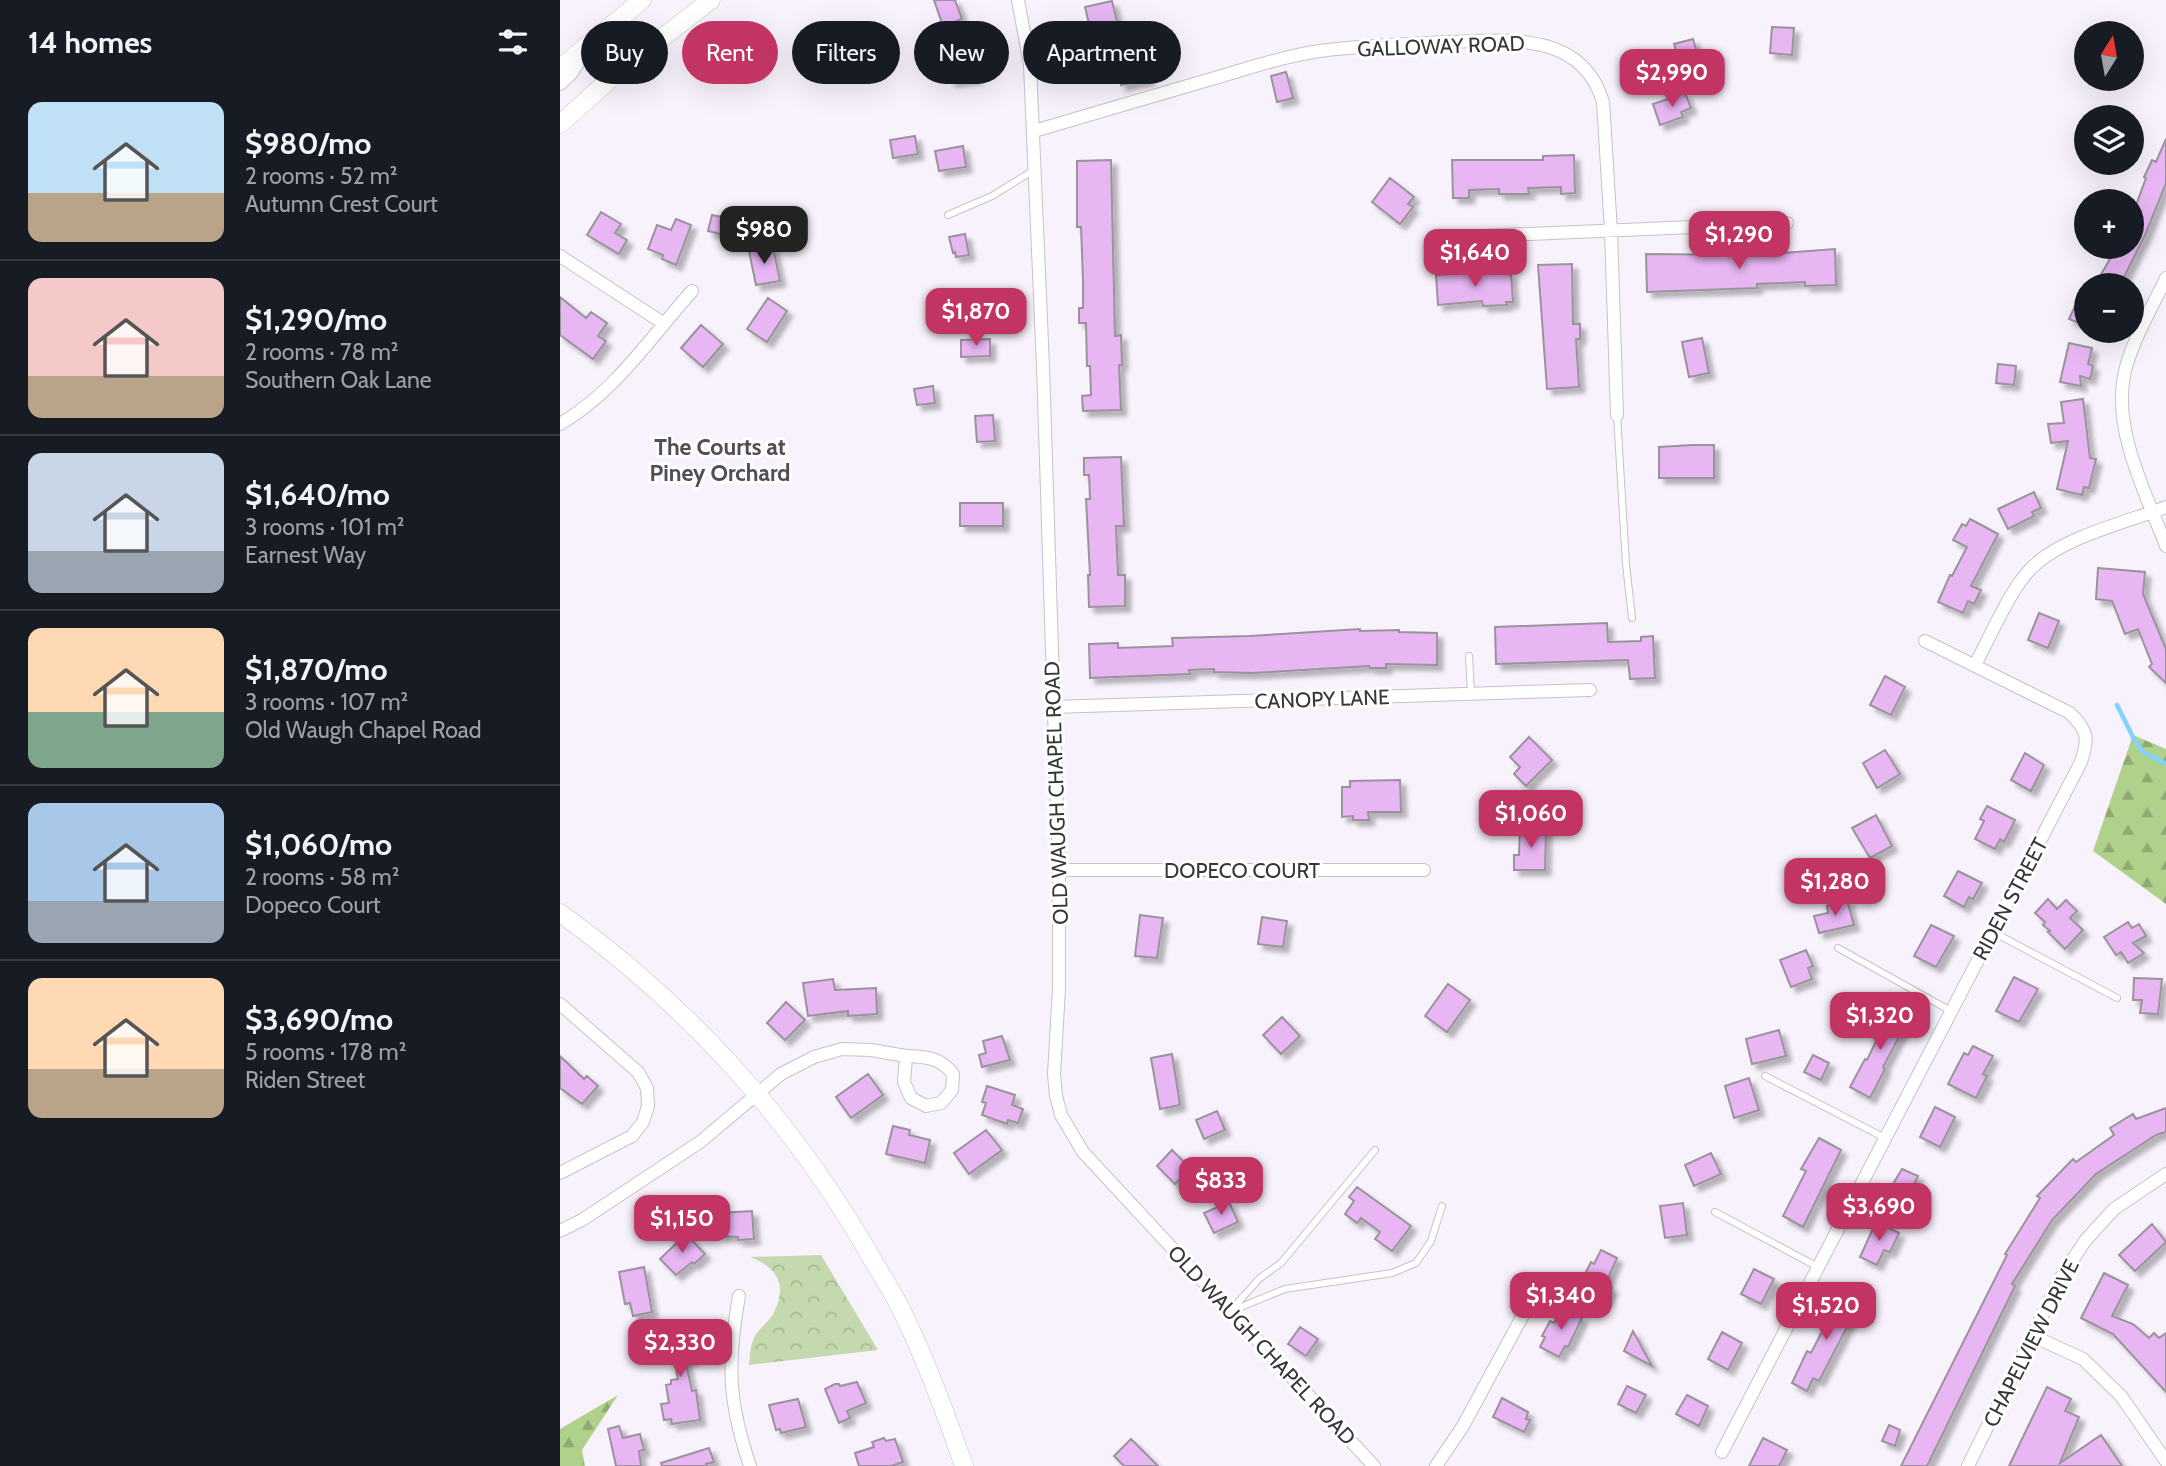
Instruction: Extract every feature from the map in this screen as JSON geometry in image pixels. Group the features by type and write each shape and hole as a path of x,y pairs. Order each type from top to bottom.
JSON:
{"main road":[{"path":"616,21 642,0"},
{"path":"560,124 617,73 711,0"},
{"path":"560,68 581,50"},
{"path":"560,913 598,940 689,1019 758,1093 840,1203 902,1311 941,1399 964,1466"}],"street":[{"name":"OLD WAUGH CHAPEL ROAD","path":"1018,0 1030,65 1034,131 1059,870 1059,989 1054,1074 1056,1096 1061,1115 1083,1152 1374,1466"},
{"name":"GALLOWAY ROAD","path":"1034,131 1277,60 1326,50 1521,40 1564,53 1578,62 1598,87 1603,102 1611,231 1617,415"},
{"path":"560,84 581,59"},
{"path":"1435,238 1787,223"},
{"path":"560,256 663,324"},
{"path":"2166,278 2131,354 2124,376 2122,407 2125,434 2166,546"},
{"path":"560,424 581,411 630,365 692,291"},
{"path":"1975,665 2019,584 2035,564 2058,548 2166,507"},
{"name":"RIDEN STREET","path":"1722,1452 2081,762 2087,743 2084,727 2070,713 1925,641"},
{"name":"CANOPY LANE","path":"1053,707 1590,690"},
{"name":"DOPECO COURT","path":"1059,870 1424,870"},
{"path":"560,1004 638,1072 647,1088 648,1106 643,1122 632,1136 560,1173"},
{"path":"560,1231 582,1220 700,1142 787,1071 814,1057 842,1049 931,1058 944,1063 953,1074 951,1090 941,1103 926,1106 911,1098 904,1082 906,1056"},
{"name":"CHAPELVIEW DRIVE","path":"1968,1466 2060,1279 2085,1241 2114,1209 2166,1174"},
{"path":"1436,1466 1463,1426 1536,1291"},
{"path":"739,1296 731,1342 731,1391 740,1435 751,1466"},
{"path":"2033,1336 2083,1359 2121,1396 2166,1461"}],"lane":[{"path":"948,215 992,196 1035,169"},
{"path":"1617,415 1632,618"},
{"path":"1468,656 1471,694"},
{"path":"1993,932 2117,998"},
{"path":"1838,948 1951,1011"},
{"path":"1765,1076 1885,1138"},
{"path":"1230,1311 1260,1278 1281,1263 1375,1150"},
{"path":"1230,1311 1285,1289 1392,1273 1416,1263 1431,1241 1441,1206"},
{"path":"1715,1212 1818,1267"}],"green space":[{"path":"2133,735 2166,749 2166,904 2093,851"},
{"path":"821,1255 878,1350 749,1365 753,1341 772,1316 780,1293 773,1271 750,1257"},
{"path":"618,1395 582,1450 585,1466 560,1466 560,1429"}],"building":[{"path":"934,0 955,0 962,19 941,21"},
{"path":"1112,1 1117,21 1088,21 1085,7"},
{"path":"1772,27 1794,28 1792,55 1770,53"},
{"path":"1693,39 1701,66 1682,71 1674,44"},
{"path":"1286,72 1293,98 1277,102 1271,76"},
{"path":"1685,93 1691,108 1681,112 1683,117 1660,125 1653,104"},
{"path":"915,136 918,154 893,158 890,140"},
{"path":"2166,139 2166,183 2144,237 2142,189 2152,160 2156,162"},
{"path":"963,146 966,167 939,171 935,151"},
{"path":"1574,155 1575,193 1561,194 1561,187 1528,188 1529,194 1499,194 1499,189 1469,190 1469,198 1453,198 1452,160 1543,160 1543,156"},
{"path":"1111,160 1115,336 1121,335 1121,410 1083,411 1082,396 1091,395 1086,323 1079,323 1079,308 1083,308 1083,280 1081,227 1077,227 1077,161"},
{"path":"1390,178 1414,197 1408,204 1413,207 1400,224 1372,202"},
{"path":"728,210 750,215 745,240 708,231 712,215 726,218"},
{"path":"601,212 621,224 615,233 627,240 619,254 587,235"},
{"path":"676,219 691,225 676,265 662,259 663,255 648,249 657,225 671,230"},
{"path":"965,234 969,255 956,257 949,237"},
{"path":"773,247 780,281 756,285 749,251"},
{"path":"1835,249 1836,285 1805,286 1805,282 1757,284 1757,288 1647,292 1646,254 1756,255"},
{"path":"2110,259 2133,259 2126,273 2102,273"},
{"path":"1572,264 1573,324 1580,324 1580,339 1576,339 1579,387 1547,389 1538,265"},
{"path":"1511,273 1513,302 1506,302 1507,305 1483,306 1482,301 1438,305 1436,275"},
{"path":"560,297 586,318 591,312 607,323 598,336 606,341 593,359 560,335"},
{"path":"768,298 787,311 767,342 747,329"},
{"path":"2074,308 2074,321 2069,319"},
{"path":"701,325 723,344 703,367 681,348"},
{"path":"1702,338 1709,373 1689,377 1682,342"},
{"path":"990,339 990,356 961,357 961,340"},
{"path":"2069,343 2092,348 2088,364 2093,366 2090,379 2080,376 2081,386 2060,382"},
{"path":"1998,364 2016,366 2014,385 1996,383"},
{"path":"933,386 935,403 917,405 914,389"},
{"path":"2083,399 2090,458 2096,459 2089,488 2084,487 2082,495 2057,489 2068,441 2051,443 2048,424 2064,423 2061,402"},
{"path":"993,415 995,441 977,442 975,416"},
{"path":"1714,445 1714,478 1659,478 1659,447"},
{"path":"1121,457 1124,526 1116,526 1118,575 1125,575 1125,606 1089,607 1086,499 1090,499 1089,475 1084,475 1084,458"},
{"path":"2034,492 2041,508 2032,512 2034,516 2008,529 1998,509"},
{"path":"960,503 1003,503 1003,526 960,526"},
{"path":"1970,519 1998,534 1971,586 1981,590 1974,604 1968,601 1963,613 1938,602 1967,547 1953,540 1962,524 1966,526"},
{"path":"2098,568 2145,572 2143,594 2166,649 2166,683 2149,667 2152,664 2138,629 2125,634 2112,601 2096,599"},
{"path":"2039,613 2059,621 2048,648 2028,640"},
{"path":"1607,623 1608,642 1641,641 1641,637 1653,636 1655,678 1630,679 1628,660 1496,664 1495,627"},
{"path":"1360,629 1437,633 1437,665 1386,664 1386,668 1369,666 1252,673 1214,672 1214,669 1189,670 1190,674 1090,678 1089,644 1118,643 1118,648 1173,646 1172,638"},
{"path":"1885,676 1905,687 1891,715 1870,705"},
{"path":"1529,737 1552,760 1526,786 1514,774 1520,767 1510,757"},
{"path":"1885,750 1900,774 1877,788 1863,763"},
{"path":"2025,753 2044,765 2031,791 2011,780"},
{"path":"1400,780 1401,812 1368,812 1369,820 1353,820 1353,816 1342,817 1342,787 1350,787 1350,781"},
{"path":"1987,806 2015,820 2004,842 2000,839 1995,849 1975,839 1984,821 1980,819"},
{"path":"1876,815 1892,846 1870,858 1852,828"},
{"path":"1520,828 1546,829 1545,870 1514,870 1514,855 1519,855"},
{"path":"1958,871 1982,883 1973,899 1969,897 1964,907 1944,896"},
{"path":"2048,899 2057,909 2066,900 2077,911 2070,918 2083,930 2065,949 2048,932 2050,931 2043,925 2045,922 2035,913"},
{"path":"1847,900 1854,925 1819,933 1814,916 1828,913 1827,906"},
{"path":"1140,915 1163,918 1157,958 1135,956"},
{"path":"1262,917 1287,921 1283,947 1258,944"},
{"path":"2128,922 2132,928 2139,924 2146,936 2133,943 2144,953 2128,963 2121,952 2116,955 2104,937"},
{"path":"1931,925 1954,936 1936,967 1914,956"},
{"path":"1806,950 1813,966 1808,968 1812,979 1791,987 1780,960"},
{"path":"2014,977 2038,989 2019,1022 1996,1011"},
{"path":"2134,978 2162,979 2158,1014 2140,1013 2142,1000 2133,1000"},
{"path":"833,979 835,990 876,988 877,1014 848,1016 848,1011 808,1016 803,983"},
{"path":"1448,984 1470,1000 1447,1032 1425,1016"},
{"path":"786,1002 805,1020 785,1040 767,1023"},
{"path":"1886,1007 1909,1018 1870,1098 1850,1087 1882,1029 1877,1026"},
{"path":"1282,1017 1300,1036 1281,1054 1263,1035"},
{"path":"1779,1030 1786,1056 1752,1064 1746,1039"},
{"path":"1002,1036 1010,1060 982,1067 979,1055 986,1053 983,1041"},
{"path":"1973,1046 1993,1056 1983,1074 1987,1076 1976,1098 1948,1084 1964,1053 1968,1055"},
{"path":"1172,1054 1180,1105 1160,1109 1151,1058"},
{"path":"1813,1055 1829,1063 1821,1080 1804,1072"},
{"path":"560,1056 584,1079 587,1076 598,1086 582,1104 560,1088"},
{"path":"868,1074 883,1095 851,1118 836,1097"},
{"path":"1749,1078 1759,1110 1734,1118 1725,1086"},
{"path":"987,1086 1015,1095 1012,1105 1023,1109 1018,1123 1008,1120 1007,1124 982,1115 986,1103 982,1102"},
{"path":"1935,1107 1955,1117 1940,1147 1920,1137"},
{"path":"2166,1108 2166,1132 2156,1135 2096,1174 2052,1220 2012,1284 2015,1286 1927,1466 1901,1466 2007,1255 2005,1254 2040,1198 2037,1196 2073,1159 2076,1162 2114,1135 2110,1128 2133,1114 2136,1119"},
{"path":"1217,1111 1225,1130 1204,1139 1196,1120"},
{"path":"893,1126 910,1130 909,1135 930,1140 925,1163 886,1154"},
{"path":"986,1130 1002,1150 969,1174 954,1153"},
{"path":"1819,1138 1841,1150 1803,1227 1783,1216 1806,1171 1801,1169"},
{"path":"1172,1150 1190,1168 1175,1184 1157,1166"},
{"path":"1711,1153 1721,1174 1694,1186 1685,1165"},
{"path":"1902,1169 1918,1176 1914,1184 1919,1187 1910,1206 1887,1194"},
{"path":"1357,1187 1411,1226 1392,1251 1375,1239 1380,1232 1361,1218 1357,1223 1345,1214 1354,1201 1349,1197"},
{"path":"1229,1202 1238,1222 1214,1233 1204,1213"},
{"path":"1683,1203 1687,1235 1665,1238 1660,1206"},
{"path":"752,1211 754,1239 738,1240 738,1237 720,1236 718,1213"},
{"path":"1876,1222 1899,1233 1890,1252 1884,1250 1877,1265 1860,1257"},
{"path":"2152,1224 2166,1242 2135,1271 2119,1255"},
{"path":"686,1234 705,1254 676,1275 660,1259"},
{"path":"1601,1250 1617,1258 1605,1285 1612,1288 1606,1300 1597,1295 1593,1303 1586,1290 1579,1286 1591,1262 1594,1264"},
{"path":"644,1267 652,1312 633,1316 630,1303 625,1304 619,1272"},
{"path":"1754,1269 1774,1279 1761,1304 1741,1294"},
{"path":"2104,1273 2128,1285 2112,1316 2133,1324 2149,1338 2154,1333 2159,1338 2166,1333 2166,1392 2113,1334 2081,1318"},
{"path":"1838,1293 1859,1304 1819,1381 1813,1378 1807,1391 1792,1383 1807,1351 1811,1353 1827,1322 1824,1321"},
{"path":"1562,1307 1582,1318 1568,1347 1565,1346 1559,1357 1540,1347 1550,1321 1554,1323"},
{"path":"684,1323 692,1360 685,1359 692,1391 696,1390 700,1420 672,1424 671,1419 664,1420 661,1404 669,1403 666,1385 671,1384 671,1380 678,1379 672,1351 666,1353 661,1328"},
{"path":"1300,1327 1318,1339 1306,1356 1288,1344"},
{"path":"1633,1331 1652,1366 1624,1351"},
{"path":"1722,1332 1742,1343 1728,1370 1708,1359"},
{"path":"857,1382 866,1403 847,1411 850,1418 839,1423 825,1389 835,1384 840,1386"},
{"path":"1627,1386 1646,1395 1636,1413 1618,1404"},
{"path":"2047,1387 2071,1399 2065,1411 2079,1417 2060,1463 2101,1435 2122,1466 2009,1466"},
{"path":"1687,1395 1708,1406 1699,1426 1676,1414"},
{"path":"1502,1398 1528,1412 1526,1419 1530,1420 1524,1432 1493,1417"},
{"path":"798,1399 806,1427 781,1433 780,1429 776,1430 769,1405"},
{"path":"1889,1425 1900,1430 1895,1446 1882,1441"},
{"path":"619,1426 623,1438 640,1434 644,1450 639,1451 641,1466 616,1466 608,1429"},
{"path":"884,1438 886,1441 895,1439 903,1462 891,1466 859,1466 855,1453 874,1447 872,1442"},
{"path":"1763,1438 1787,1450 1779,1466 1749,1466"},
{"path":"1131,1439 1158,1466 1124,1466 1114,1456"},
{"path":"709,1448 714,1462 706,1464 707,1466 662,1466 661,1463"}],"waterway":[{"path":"2117,705 2143,752 2166,764"}],"district":[{"name":"The Courts at Piney Orchard","path":"720,460"}]}
